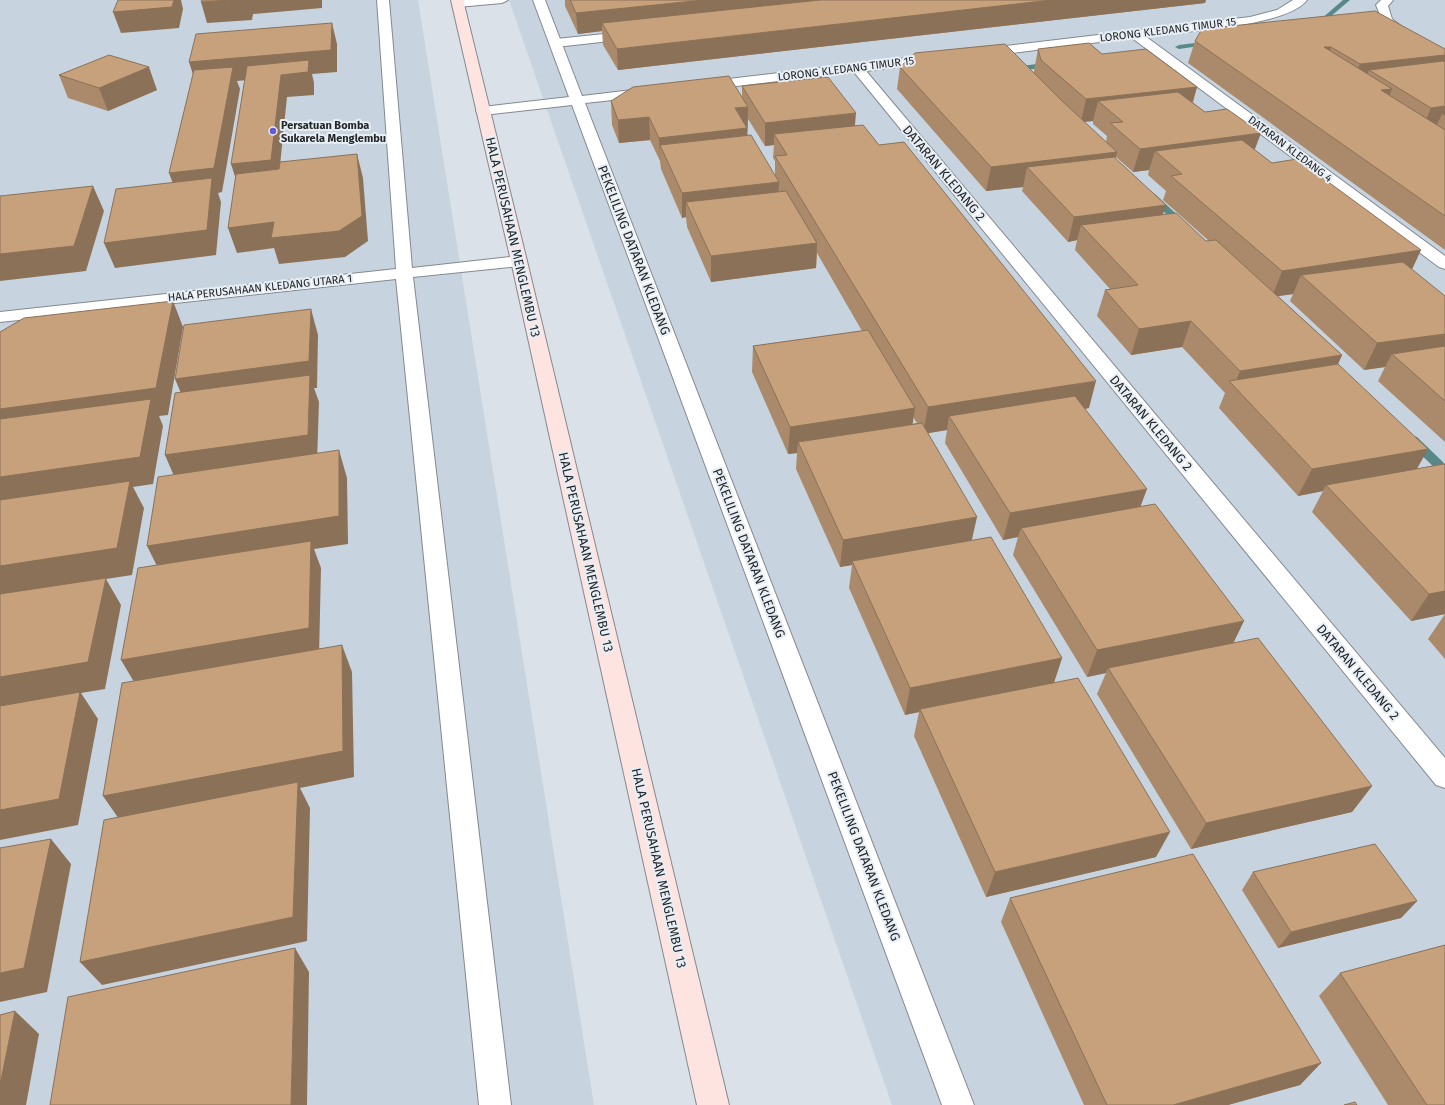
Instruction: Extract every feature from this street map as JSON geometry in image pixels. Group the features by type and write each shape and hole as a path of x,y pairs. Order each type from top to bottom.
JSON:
{"street":[{"path":"383,0 404,272 495,1105"},
{"path":"458,2 502,0"},
{"name":"PEKELILING DATARAN KLEDANG","path":"540,0 958,1105"},
{"name":"LORONG KLEDANG TIMUR 15","path":"966,55 1250,20 1281,12 1301,0"},
{"path":"1387,0 1382,5 1387,20 1411,40 1445,58"},
{"name":"HALA PERUSAHAAN MENGLEMBU 13","path":"458,2 520,261 714,1105"},
{"path":"556,43 642,34"},
{"name":"DATARAN KLEDANG 4","path":"1136,35 1445,264"},
{"name":"LORONG KLEDANG TIMUR 15","path":"694,87 942,58"},
{"name":"DATARAN KLEDANG 2","path":"857,68 1445,777"},
{"path":"483,111 663,90"},
{"name":"HALA PERUSAHAAN KLEDANG UTARA 1","path":"0,317 404,272 520,261"}],"shaded area":[{"path":"0,0 418,0 594,1105 0,1105"},
{"path":"509,0 1445,0 1445,1105 892,1105"}],"building":[{"path":"118,0 174,0 172,7 113,12"},
{"path":"202,0 232,0 201,2"},
{"path":"570,0 704,0 576,13"},
{"path":"820,0 1052,0 617,49 602,23"},
{"path":"1375,11 1445,49 1445,55 1360,64 1331,47 1324,47 1392,89 1381,90 1445,130 1445,216 1195,41 1202,29"},
{"path":"332,23 331,50 189,62 196,34"},
{"path":"1089,43 1102,54 1146,49 1197,87 1086,99 1041,60 1038,49"},
{"path":"1005,44 1061,100 1117,152 991,167 900,67 915,53"},
{"path":"109,55 149,67 99,88 59,75"},
{"path":"309,60 308,72 281,75 271,160 231,164 247,66"},
{"path":"1443,61 1445,62 1445,106 1431,108 1369,70"},
{"path":"233,67 214,168 169,173 194,70"},
{"path":"729,76 748,107 735,108 747,128 659,138 649,117 618,120 611,101 633,87"},
{"path":"828,77 856,113 765,123 742,86"},
{"path":"1178,92 1205,112 1227,109 1261,133 1140,149 1110,123 1123,122 1098,101"},
{"path":"863,125 879,145 904,142 1096,381 928,407 775,156 787,155 774,134"},
{"path":"751,135 779,182 682,193 660,145"},
{"path":"1242,140 1272,163 1297,159 1421,250 1282,271 1171,176 1182,174 1155,151"},
{"path":"357,154 362,216 339,231 271,238 274,222 228,228 236,174 279,169 280,162"},
{"path":"1114,157 1166,205 1074,217 1027,167"},
{"path":"212,178 207,230 104,243 116,189"},
{"path":"93,186 74,246 0,254 0,196"},
{"path":"786,191 817,243 711,256 686,202"},
{"path":"1176,213 1206,241 1216,240 1342,355 1240,371 1191,321 1139,329 1105,290 1138,285 1081,225"},
{"path":"1403,262 1445,296 1445,334 1377,343 1301,275"},
{"path":"173,301 156,388 0,409 0,332 24,318"},
{"path":"311,309 309,361 175,379 184,325"},
{"path":"868,330 915,408 790,427 753,346"},
{"path":"1445,346 1445,401 1392,354"},
{"path":"1338,364 1428,449 1312,469 1229,381"},
{"path":"310,375 308,435 165,455 175,393"},
{"path":"1075,396 1147,489 1010,513 949,416"},
{"path":"151,399 140,457 0,477 0,419"},
{"path":"922,423 977,517 843,540 798,442"},
{"path":"339,450 339,516 147,546 158,477"},
{"path":"1444,464 1445,591 1429,594 1326,485"},
{"path":"130,481 117,548 0,566 0,500"},
{"path":"1155,504 1244,621 1097,650 1021,528"},
{"path":"991,537 1062,658 910,688 852,561"},
{"path":"311,541 309,628 121,660 138,568"},
{"path":"106,578 88,662 0,677 0,594"},
{"path":"1258,638 1372,786 1206,823 1108,668"},
{"path":"342,645 343,751 103,796 122,683"},
{"path":"1078,678 1170,832 995,872 920,709"},
{"path":"80,692 59,799 0,810 0,706"},
{"path":"298,782 293,917 80,962 104,820"},
{"path":"51,839 24,968 0,973 0,848"},
{"path":"1375,844 1417,901 1291,932 1253,872"},
{"path":"1193,854 1321,1063 1173,1105 1107,1105 1010,898"},
{"path":"1445,945 1445,1105 1427,1105 1340,973"},
{"path":"295,948 291,1105 50,1105 68,997"},
{"path":"15,1011 0,1085 0,1015"},
{"path":"1355,1102 1357,1105 1344,1105"}],"waterway":[{"path":"1315,27 1347,0"},
{"path":"1179,47 1211,43"},
{"path":"1025,77 1020,72 1024,68 1053,64"},
{"path":"1152,196 1184,226"},
{"path":"1413,440 1445,471"}],"place":[{"name":"Persatuan Bomba Sukarela Menglembu","path":"273,131"}]}
